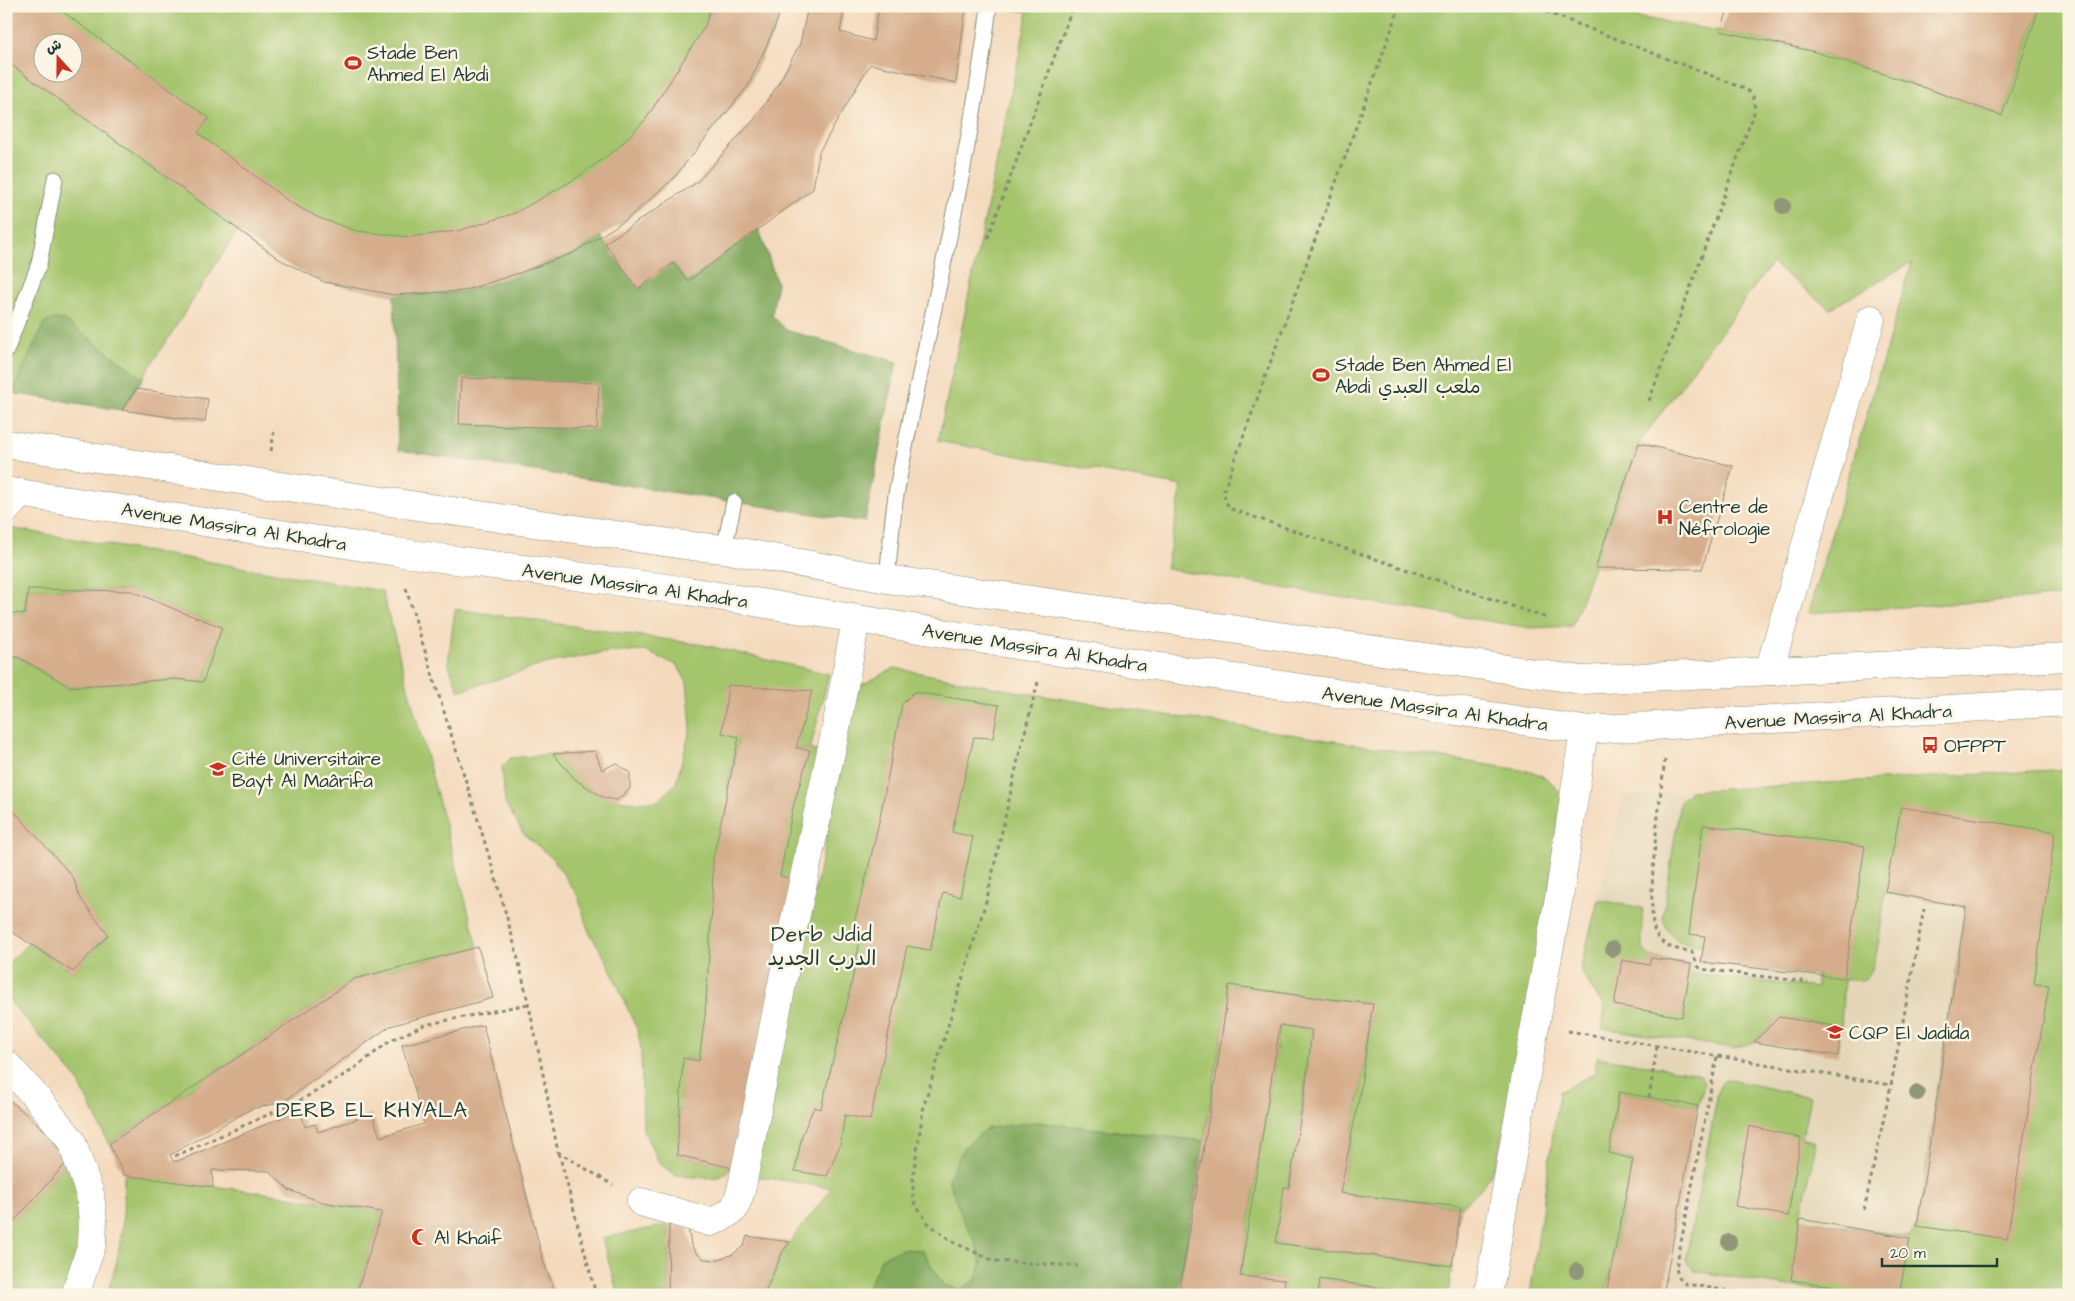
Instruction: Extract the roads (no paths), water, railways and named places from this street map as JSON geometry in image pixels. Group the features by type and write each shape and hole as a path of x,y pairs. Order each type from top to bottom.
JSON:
{"street":[{"path":"1770,671 1871,319"},
{"path":"6,444 277,486 724,549 887,579 1582,680 2069,657"},
{"name":"Avenue Massira Al Khadra","path":"11,498 698,592 856,620 1046,650 1584,730 2069,702"},
{"path":"641,1202 697,1220 710,1222 721,1218 734,1209 741,1191 791,938 836,728 856,620"},
{"path":"1488,1295 1560,892 1584,730"},
{"path":"6,1064 37,1098 70,1140 90,1194 93,1221 92,1244 75,1295"}],"lane":[{"path":"887,579 897,490 951,230 981,72 989,6"},
{"path":"6,351 39,264 55,179"},
{"path":"724,549 734,502"}],"place":[{"name":"Stade Ben Ahmed El Abdi","path":"353,63"},
{"name":"Stade Ben Ahmed El Abdi ملعب العبدي","path":"1321,375"},
{"name":"Centre de Néfrologie","path":"1665,517"},
{"name":"OFPPT","path":"1930,745"},
{"name":"Cité Universitaire Bayt Al Maârifa","path":"218,769"},
{"name":"CQP El Jadida","path":"1835,1032"},
{"name":"Al Khaif","path":"420,1237"}],"district":[{"name":"Derb Jdid الدرب الجديد","path":"822,946"},
{"name":"DERB EL KHYALA","path":"372,1110"}]}
